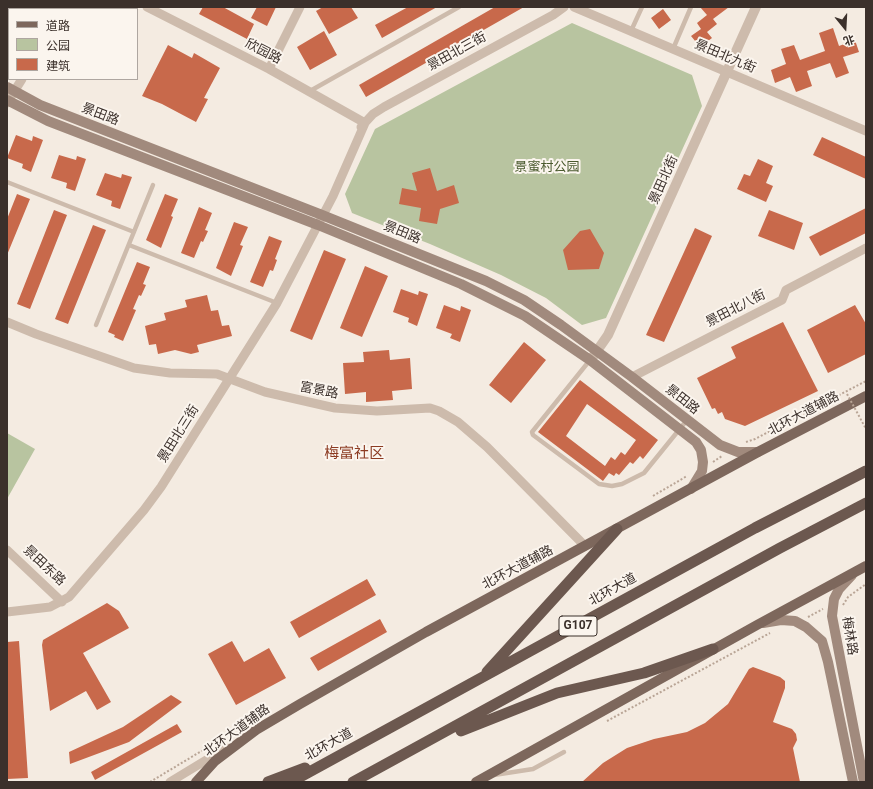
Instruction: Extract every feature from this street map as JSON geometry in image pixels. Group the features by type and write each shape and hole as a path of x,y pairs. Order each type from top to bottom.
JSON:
{"highway":[{"name":"北环大道","path":"291,782 749,532 865,471"},
{"name":"G107","path":"354,782 766,555 866,503"},
{"path":"481,679 617,529"},
{"path":"410,752 557,693 644,673 713,649"},
{"path":"268,782 330,760"}],"main road":[{"name":"景田路","path":"11,89 40,105 486,281 537,308 598,351 727,449 743,453 758,452"},
{"name":"景田路","path":"8,101 48,121 318,225 461,284 504,304 525,316 590,360 696,442 703,458 702,471 691,488"},
{"name":"北环大道辅路","path":"196,782 215,761 256,730 426,632 758,452 866,396"},
{"path":"476,782 713,649 866,566"},
{"name":"梅林路","path":"855,572 839,589 834,599 832,616 864,782"},
{"name":"梅林路","path":"757,625 781,620 795,621 806,627 822,641 828,662 853,782"}],"street":[{"name":"欣园路","path":"147,7 269,69 365,123"},
{"path":"269,69 300,7"},
{"name":"景田北三街","path":"7,612 44,608 62,602 74,592 144,510 161,487 277,303 333,196 365,123 384,107 553,15 564,7"},
{"name":"景田北九街","path":"574,7 866,131"},
{"name":"景田北街","path":"590,360 598,351 610,332 756,7"},
{"path":"8,101 11,89 21,80"},
{"name":"景田北八街","path":"632,377 782,300 786,290 866,248"},
{"name":"富景路","path":"7,322 124,366 170,373 217,374 265,392 335,408 377,411 430,408 439,411 458,422 487,447 585,546"},
{"name":"景田东路","path":"7,550 62,602"},
{"path":"170,782 256,730"}],"lane":[{"path":"310,91 459,7"},
{"path":"632,31 642,7"},
{"path":"673,49 691,7"},
{"path":"7,182 134,232"},
{"path":"96,325 153,185"},
{"path":"129,245 277,303"},
{"path":"590,360 533,430 533,435 599,484 612,486 629,481 644,473 687,420"},
{"path":"487,776 533,769 564,752"}],"path":[{"path":"743,442 755,439 866,381"},
{"path":"848,394 866,429"},
{"path":"800,415 808,414"},
{"path":"708,464 722,456"},
{"path":"842,606 848,597 866,584"},
{"path":"807,618 823,609"},
{"path":"606,722 774,631"}],"green space":[{"name":"景蜜村公园","path":"572,23 692,75 702,106 606,318 582,325 546,298 501,275 430,244 352,213 345,194 375,129"},
{"path":"7,433 35,449 7,499"}],"building":[{"path":"203,7 223,7 254,24 247,39 199,14"},
{"path":"257,7 276,7 267,26 251,18"},
{"path":"323,7 351,7 358,18 329,34 316,11"},
{"path":"408,7 437,7 382,38 375,25"},
{"path":"495,7 524,7 366,97 359,85"},
{"path":"700,7 729,7 713,19 717,24 707,32 712,38 700,47 691,36 701,29 697,23 707,15"},
{"path":"663,9 671,20 659,29 651,18"},
{"path":"833,28 839,46 855,40 859,52 843,57 849,73 836,78 830,63 807,71 812,86 796,92 790,77 775,83 771,70 786,64 781,49 794,45 800,60 825,51 819,33"},
{"path":"324,31 337,55 310,70 297,47"},
{"path":"168,45 192,58 194,53 220,68 204,98 208,99 196,122 162,104 142,96"},
{"path":"16,135 32,141 33,136 43,140 31,172 22,168 23,164 7,158"},
{"path":"822,137 866,157 866,179 813,155"},
{"path":"59,155 76,160 77,156 86,159 75,191 66,188 67,183 51,178"},
{"path":"758,159 773,166 766,183 773,186 766,202 737,189 744,174 750,176"},
{"path":"430,168 437,191 454,185 459,203 440,209 437,224 419,221 421,208 399,204 402,188 417,191 412,173"},
{"path":"105,173 121,178 122,174 132,177 120,209 111,206 112,201 96,195"},
{"path":"17,194 30,199 7,255 7,219"},
{"path":"165,194 178,199 161,248 146,240"},
{"path":"199,207 212,213 205,230 208,231 203,242 201,241 194,258 181,253"},
{"path":"866,208 866,233 820,256 809,237"},
{"path":"54,210 67,215 30,309 17,304"},
{"path":"769,210 803,223 794,250 758,236"},
{"path":"234,222 248,227 240,245 243,246 231,276 216,268"},
{"path":"93,225 106,230 68,324 55,319"},
{"path":"695,228 712,236 664,342 646,335"},
{"path":"590,229 604,253 599,269 568,270 563,250 580,231"},
{"path":"269,236 282,241 275,259 277,260 273,271 270,270 263,287 250,282"},
{"path":"324,250 346,259 312,340 290,331"},
{"path":"137,262 150,267 143,284 146,285 141,296 139,295 133,309 136,310 123,341 114,337 115,335 108,332"},
{"path":"365,266 388,276 362,337 340,328"},
{"path":"401,289 418,295 419,291 428,294 417,326 408,322 409,318 393,312"},
{"path":"207,295 211,311 218,310 222,326 229,325 232,336 197,345 199,352 191,354 175,350 158,354 156,344 149,345 145,326 166,320 164,313 187,307 185,300"},
{"path":"444,305 460,311 461,306 471,310 460,342 450,338 452,334 436,328"},
{"path":"855,305 866,324 866,354 828,373 807,330"},
{"path":"783,322 818,391 745,426 725,419 722,412 718,414 715,408 712,409 697,378 736,358 731,347"},
{"path":"524,342 546,360 511,403 489,385"},
{"path":"389,350 390,360 410,358 412,389 392,391 393,400 366,402 366,392 345,394 343,363 364,362 363,352"},
{"path":"580,380 658,440 643,459 640,456 633,464 630,462 619,475 616,473 614,476 609,473 603,481 538,432","holes":["587,404 636,440 625,455 621,452 615,460 611,457 605,466 566,436"]},
{"path":"367,579 376,595 299,638 290,622"},
{"path":"107,603 119,611 129,628 83,653 111,702 97,710 86,691 50,711 42,645 43,640"},
{"path":"380,619 387,632 318,671 310,658"},
{"path":"19,641 28,778 7,779 7,642"},
{"path":"232,641 244,662 269,648 286,678 236,705 208,654"},
{"path":"753,667 780,677 785,681 785,688 773,722 792,729 796,734 797,740 793,748 800,782 582,782 603,763 627,748 654,739 687,732 705,723 728,704 749,669"},
{"path":"171,695 182,702 129,742 70,764 69,752 123,727"},
{"path":"177,724 182,732 95,780 91,772"}],"district":[{"name":"梅富社区","path":"354,454"}]}
